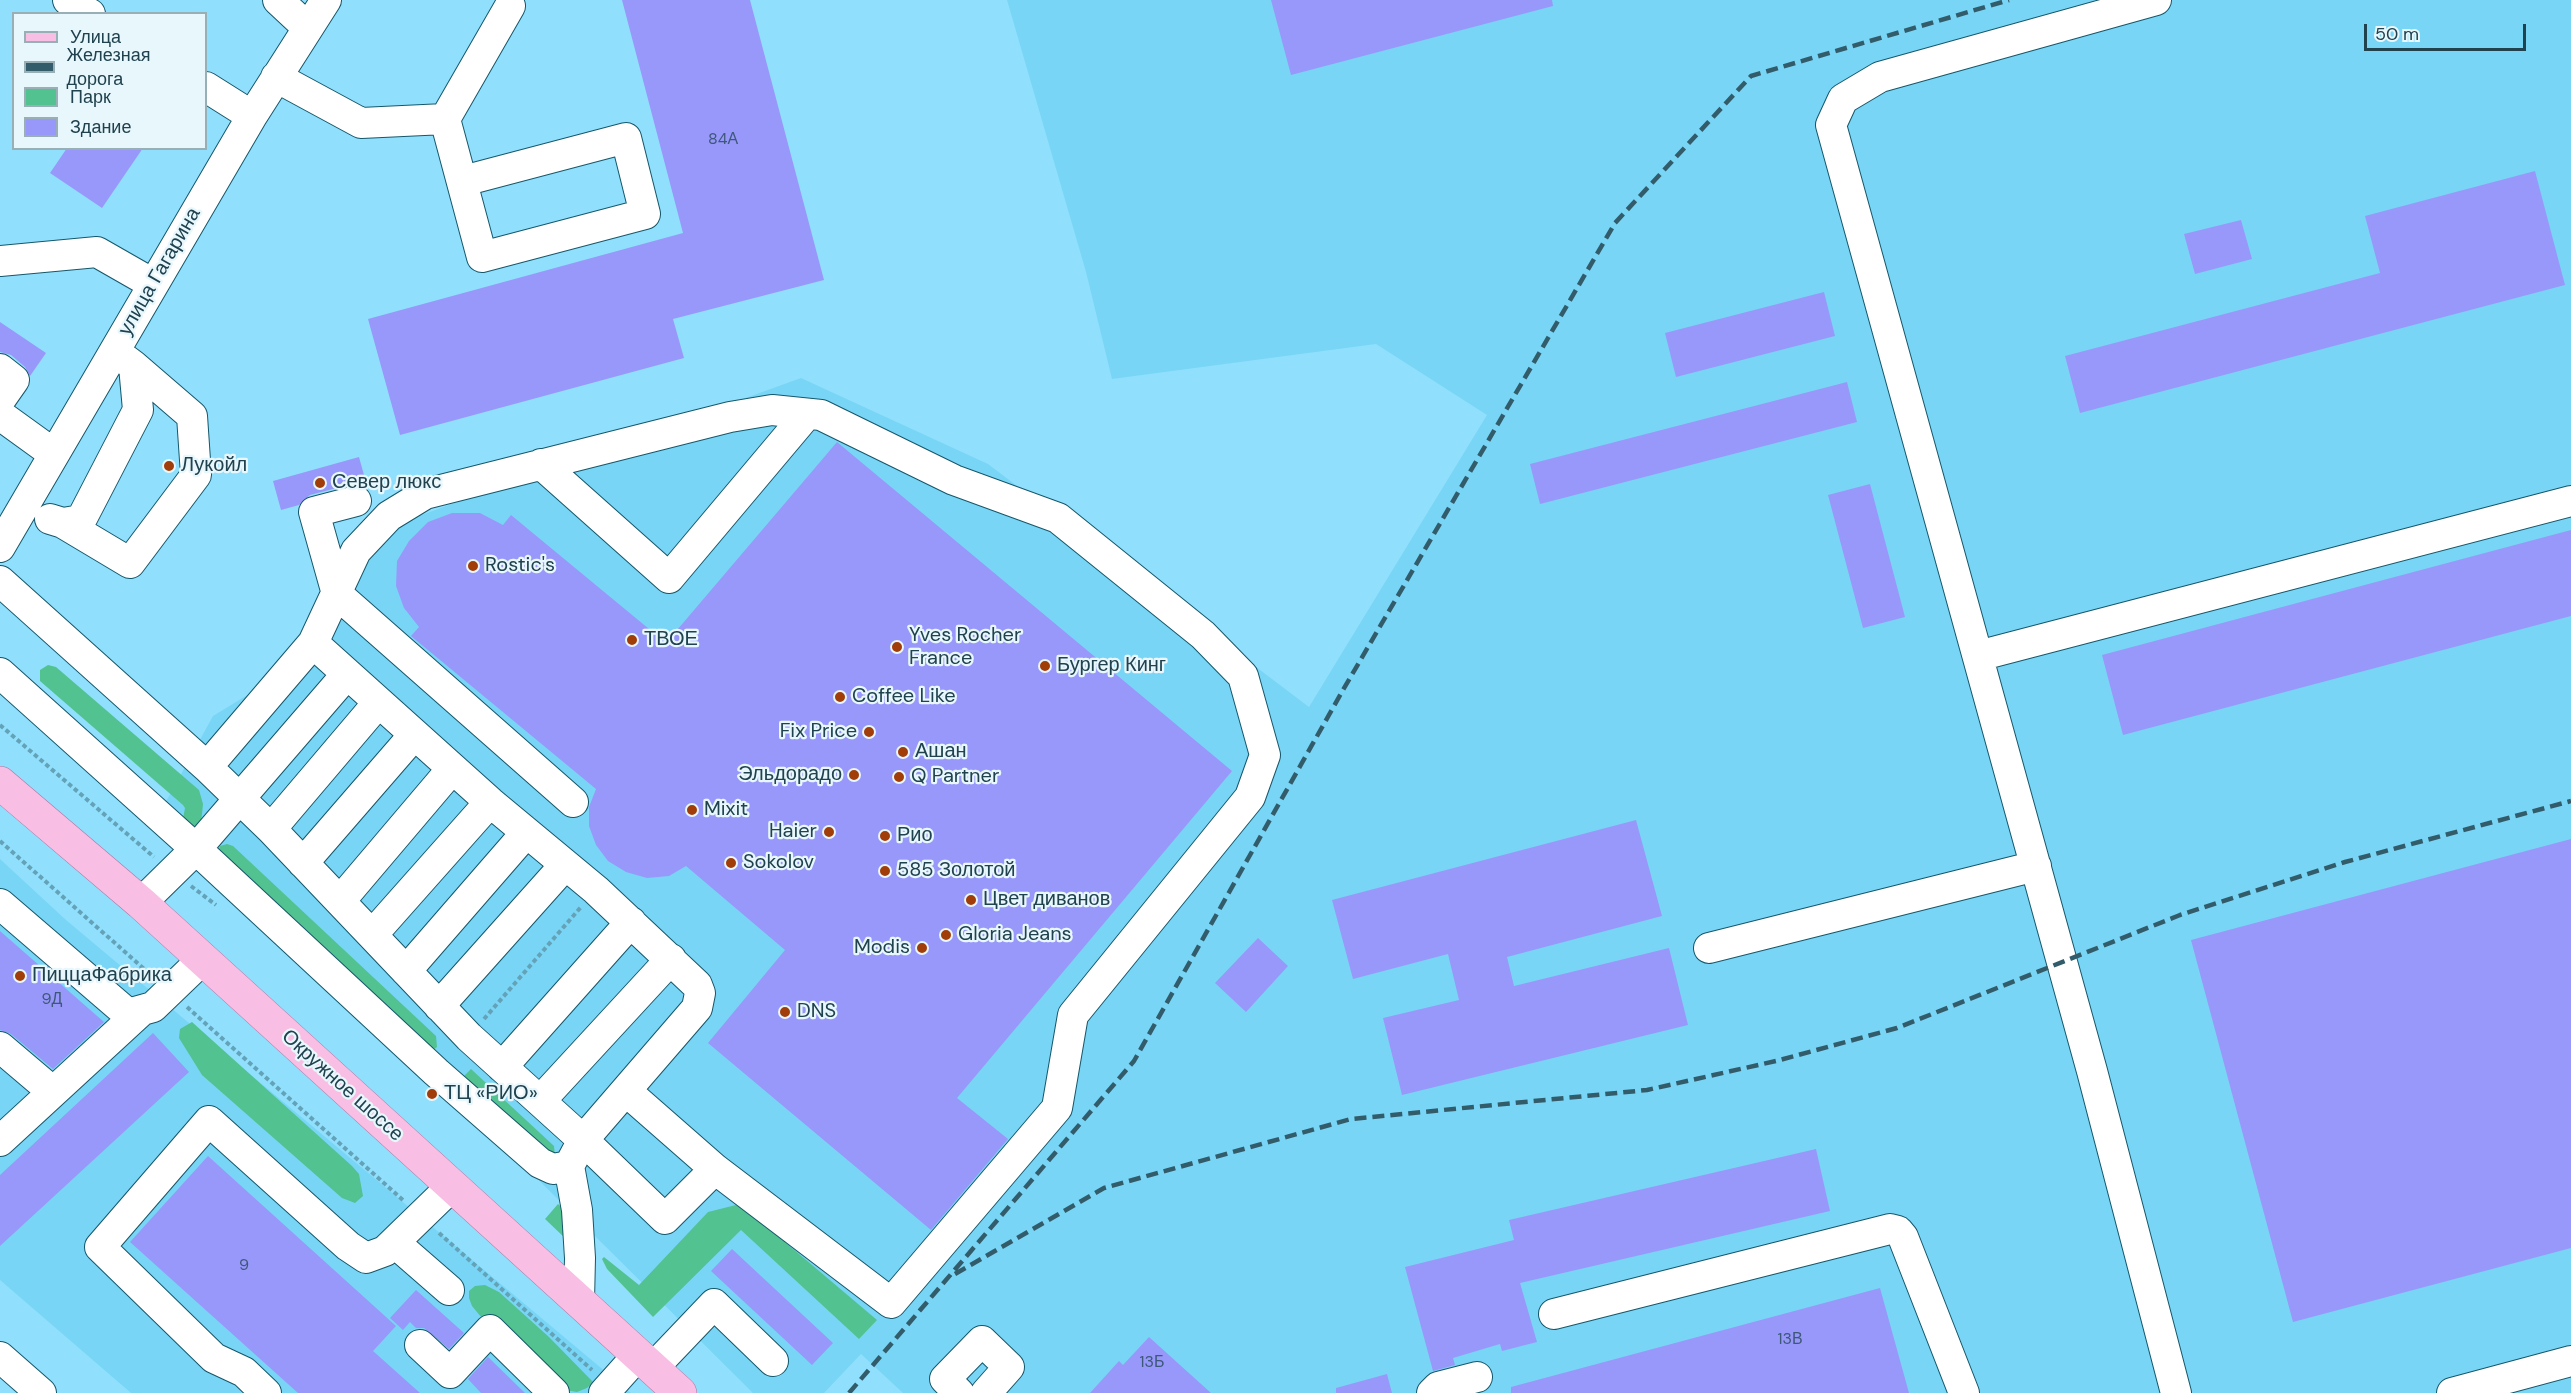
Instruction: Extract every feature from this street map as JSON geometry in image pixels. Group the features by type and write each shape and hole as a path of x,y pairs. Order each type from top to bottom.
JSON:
{"main road":[{"name":"Окружное шоссе","path":"0,783 141,903 680,1393"}],"street":[{"path":"68,0 87,12"},
{"path":"278,0 308,28"},
{"name":"улица Гагарина","path":"0,547 54,454 124,359 153,284 252,116 326,0"},
{"path":"2156,0 1880,77 1843,99 1831,125 2036,866 2176,1393"},
{"path":"463,181 626,138 645,214 482,257 445,118 510,6"},
{"path":"276,77 361,123 445,118"},
{"path":"207,88 252,116"},
{"path":"0,261 97,252 153,284"},
{"path":"63,523 81,519 138,410 124,359"},
{"path":"21,511 63,523 130,563 196,475 192,416 124,359"},
{"path":"0,369 14,380 0,399"},
{"path":"207,767 313,643 356,551 389,516 425,494 730,417 772,410 821,416 954,480 1058,518 1203,635 1244,676 1265,755 1250,797 1073,1016 1057,1108 891,1303 715,1169 626,1091"},
{"path":"541,464 669,578 807,414"},
{"path":"0,415 54,454"},
{"path":"356,501 314,512 337,594 573,801"},
{"path":"1978,656 2571,501"},
{"path":"0,581 207,767 271,829 469,1037 540,1101 576,1153 665,1219 715,1169"},
{"path":"0,672 196,849 436,1072 540,1163 553,1169 576,1153 697,1008 699,1001 697,986 596,890 452,769 313,643"},
{"path":"141,903 196,849 347,674"},
{"path":"271,829 378,703"},
{"path":"303,863 414,735"},
{"path":"340,901 452,769"},
{"path":"372,935 490,802"},
{"path":"406,971 526,833"},
{"path":"439,1006 565,865"},
{"path":"1709,948 2036,866"},
{"path":"0,904 128,1014 139,1013 153,1007 202,959"},
{"path":"502,1067 631,922"},
{"path":"540,1101 670,959"},
{"path":"0,1141 139,1013"},
{"path":"0,1047 53,1092"},
{"path":"266,1393 244,1372 214,1358 100,1247 209,1121 348,1246 366,1258 386,1251 452,1186"},
{"path":"576,1153 580,1258 579,1301"},
{"path":"1554,1314 1890,1229 1898,1231 1903,1237 1964,1393"},
{"path":"395,1243 449,1290"},
{"path":"607,1390 645,1362 714,1304 773,1361"},
{"path":"420,1345 452,1383 490,1330 554,1393"},
{"path":"959,1393 945,1379 982,1341 1009,1367 986,1393"},
{"path":"0,1357 41,1393"},
{"path":"2452,1393 2571,1361"},
{"path":"1432,1393 1438,1387 1477,1377"}],"path":[{"path":"0,725 171,872 225,912"},
{"path":"0,841 422,1217 607,1390"},
{"path":"469,1037 596,890"}],"shaded area":[{"path":"1007,0 2571,0 2571,1393 903,1393 861,1354 824,1393 753,1393 163,807 213,716 259,688 388,527 801,378 988,464 1309,707 1487,415 1376,344 1112,379 1086,272"},
{"path":"0,859 66,920 631,1393 131,1393 0,1280"}],"green space":[{"path":"48,665 56,667 199,790 203,804 202,814 201,821 194,828 182,824 185,808 183,805 40,681 40,670"},
{"path":"227,844 233,846 436,1036 437,1047 433,1050 218,852 220,846"},
{"path":"192,1022 352,1166 359,1174 363,1196 355,1203 342,1198 202,1075 179,1038 180,1029"},
{"path":"471,1069 554,1146 555,1156 459,1081"},
{"path":"558,1204 565,1210 566,1239 545,1219"},
{"path":"736,1205 747,1210 877,1320 859,1339 741,1230 653,1317 607,1269 602,1259 604,1257 639,1285 708,1212"},
{"path":"485,1285 499,1292 549,1337 593,1382 587,1388 577,1392 554,1388 491,1329 472,1306 469,1291 475,1286"}],"building":[{"path":"622,0 750,0 824,280 673,319 684,358 400,435 368,319 683,233"},
{"path":"1271,0 1552,0 1553,6 1291,75"},
{"path":"66,150 142,150 102,208 50,173"},
{"path":"2535,171 2565,285 2080,413 2065,356 2380,273 2365,216"},
{"path":"2241,220 2252,259 2195,274 2184,234"},
{"path":"1824,292 1835,336 1676,377 1665,333"},
{"path":"0,322 46,353 30,376 25,367 11,355 0,352"},
{"path":"1847,382 1857,422 1540,504 1530,464"},
{"name":"Рио","path":"837,442 1232,771 957,1098 1008,1139 931,1230 708,1043 785,950 686,866 669,876 647,878 626,872 608,861 596,845 589,826 589,807 596,789 411,636 419,627 404,608 396,586 397,561 409,541 428,522 452,513 480,513 503,525 511,515 666,643"},
{"name":"Север люкс","path":"359,457 367,486 352,484 310,495 299,505 281,510 273,481"},
{"path":"1870,484 1905,617 1863,628 1828,495"},
{"path":"2571,530 2571,616 2123,735 2102,655"},
{"path":"1636,820 1662,916 1507,957 1514,986 1669,948 1688,1025 1402,1095 1383,1018 1459,1000 1448,954 1353,979 1332,900"},
{"path":"2571,839 2571,1248 2293,1322 2191,940"},
{"path":"0,931 104,1022 53,1069 11,1034 0,1030"},
{"path":"1258,938 1288,966 1246,1012 1215,983"},
{"path":"153,1033 189,1072 0,1246 0,1175"},
{"path":"1816,1149 1830,1211 1520,1283 1537,1342 1502,1351 1500,1344 1453,1358 1455,1365 1433,1371 1405,1267 1514,1240 1509,1220"},
{"path":"208,1156 396,1326 373,1351 420,1393 298,1393 130,1242"},
{"path":"732,1249 833,1343 812,1365 711,1271"},
{"path":"1880,1288 1909,1393 1511,1393 1511,1387"},
{"path":"416,1290 464,1333 449,1349 424,1328 416,1328 410,1322 403,1330 390,1318"},
{"path":"1149,1337 1211,1393 1090,1393 1119,1361 1123,1365"},
{"path":"488,1357 525,1393 481,1393 468,1379"},
{"path":"1387,1374 1392,1393 1336,1393 1336,1388"}],"railway":[{"path":"849,1393 1134,1061 1343,690 1615,223 1751,76 2009,0"},
{"path":"955,1274 1104,1188 1351,1119 1647,1090 1776,1061 1897,1028 2180,915 2345,862 2571,801"}],"place":[{"name":"Лукойл","path":"169,466"},
{"name":"Север люкс","path":"320,483"},
{"name":"Rostic's","path":"473,566"},
{"name":"ТВОЕ","path":"632,640"},
{"name":"Yves Rocher France","path":"897,647"},
{"name":"Бургер Кинг","path":"1045,666"},
{"name":"Coffee Like","path":"840,697"},
{"name":"Fix Price","path":"869,732"},
{"name":"Ашан","path":"903,752"},
{"name":"Эльдорадо","path":"854,775"},
{"name":"Q Partner","path":"899,777"},
{"name":"Mixit","path":"692,810"},
{"name":"Haier","path":"829,832"},
{"name":"Рио","path":"885,836"},
{"name":"Sokolov","path":"731,863"},
{"name":"585 Золотой","path":"885,871"},
{"name":"Цвет диванов","path":"971,900"},
{"name":"Gloria Jeans","path":"946,935"},
{"name":"Modis","path":"922,948"},
{"name":"ПиццаФабрика","path":"20,976"},
{"name":"DNS","path":"785,1012"},
{"name":"ТЦ «РИО»","path":"432,1094"}]}
